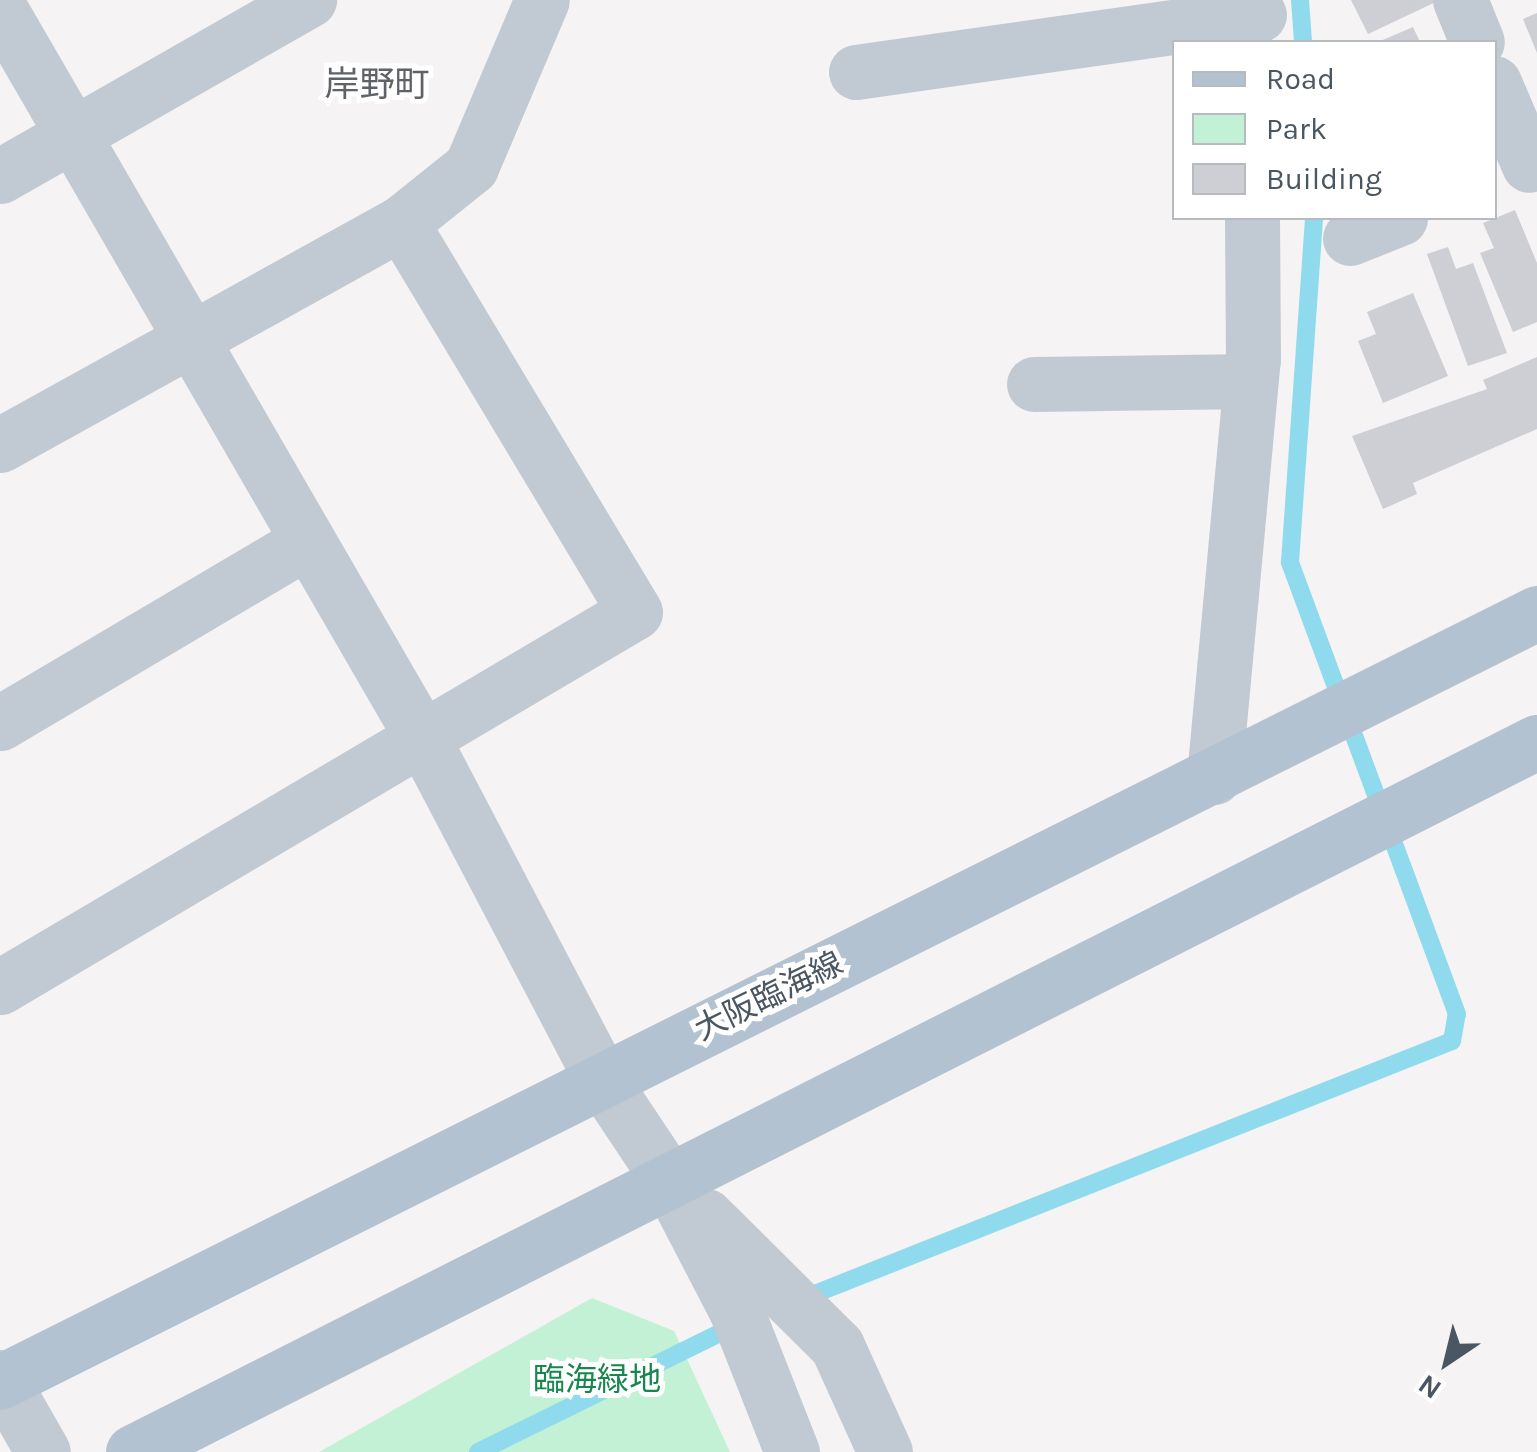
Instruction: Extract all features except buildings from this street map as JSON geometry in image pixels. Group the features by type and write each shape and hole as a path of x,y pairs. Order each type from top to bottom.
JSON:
{"main road":[{"name":"大阪臨海線","path":"1,1380 1537,613"},
{"path":"133,1452 1537,742"}],"street":[{"path":"0,176 309,0"},
{"path":"0,445 186,335 401,223 471,168 542,0"},
{"path":"1460,0 1477,40"},
{"path":"0,9 303,544 424,741 602,1080 668,1179 736,1310 792,1452"},
{"path":"856,72 1258,19"},
{"path":"1497,93 1520,168"},
{"path":"1214,777 1250,381 1252,220"},
{"path":"1350,238 1395,220"},
{"path":"0,986 424,741 635,612 401,223"},
{"path":"1034,384 1250,381"},
{"path":"0,722 303,544"},
{"path":"668,1179 836,1346 885,1452"},
{"path":"1,1380 44,1452"}],"green space":[{"name":"臨海緑地","path":"592,1298 674,1331 730,1452 319,1452"}],"waterway":[{"path":"1300,0 1303,40"},
{"path":"802,1299 1452,1041 1457,1014 1290,562 1314,220"},
{"path":"478,1452 736,1325"}],"district":[{"name":"岸野町","path":"377,85"}]}
